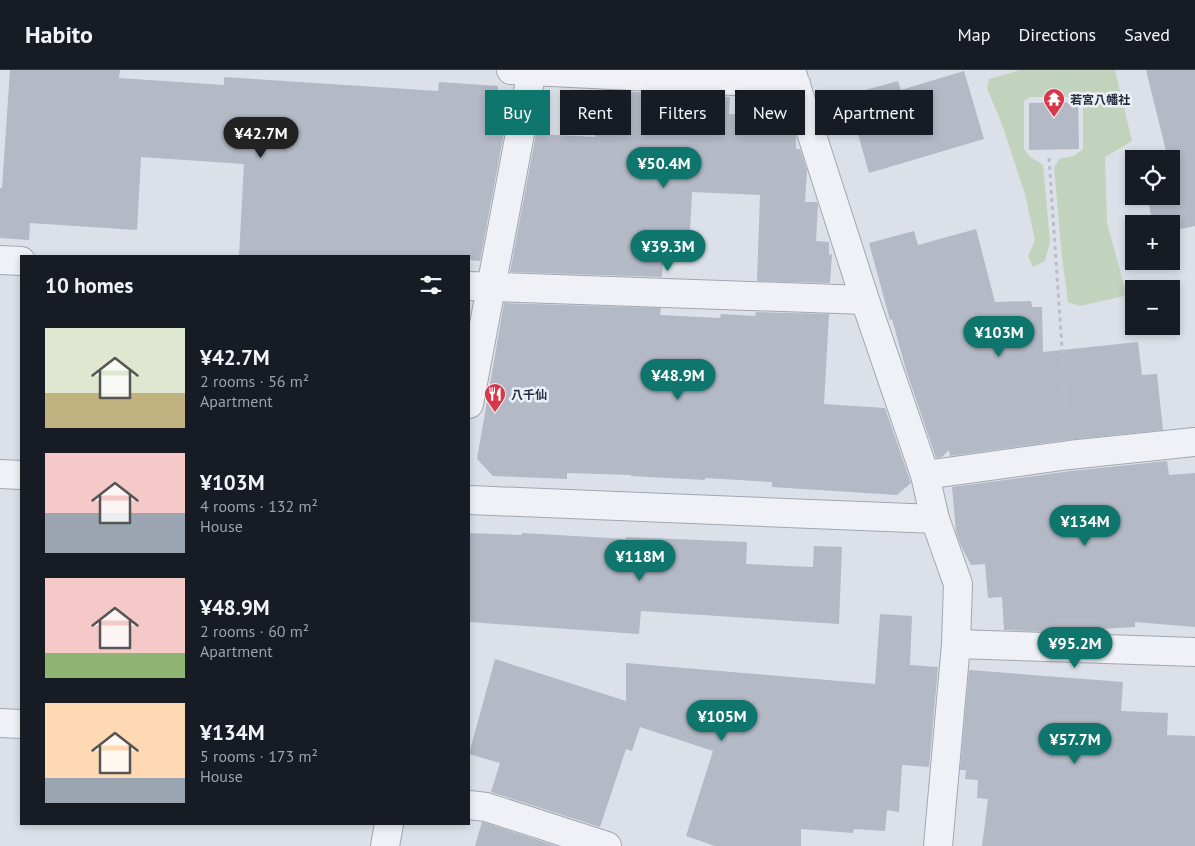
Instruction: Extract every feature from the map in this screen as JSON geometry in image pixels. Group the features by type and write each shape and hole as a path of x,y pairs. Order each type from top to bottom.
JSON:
{"street":[{"path":"470,393 480,287 525,70 794,77 865,300 925,475 935,519 958,584 956,644 938,846"},
{"path":"0,260 20,262"},
{"path":"480,287 865,300"},
{"path":"925,475 1069,454 1195,442"},
{"path":"0,474 20,475"},
{"path":"470,500 935,519"},
{"path":"956,644 1195,652"},
{"path":"0,723 20,724"},
{"path":"470,804 486,807 607,846"},
{"path":"385,846 389,825"}],"path":[{"path":"1049,158 1069,454"}],"green space":[{"path":"1021,70 1115,70 1132,141 1105,157 1107,223 1125,289 1124,296 1080,306 1068,302 1054,168 1059,159 1074,156 1083,149 1083,103 1081,97 1030,97 1024,101 1024,149 1030,157 1043,165 1050,242 1045,261 1033,267 1028,256 1035,240 1025,194 1003,127 987,88 989,79"}],"building":[{"path":"10,70 120,70 119,78 224,85 224,77 438,91 439,82 498,86 498,90 485,90 485,135 504,135 480,261 470,260 470,255 239,255 244,164 141,157 137,230 30,223 29,240 0,238 0,188 2,188"},
{"path":"1146,70 1195,70 1195,226 1180,229 1180,215 1151,215 1149,205 1180,205 1180,150 1166,150"},
{"path":"964,71 984,139 869,173 858,135 933,135 933,90 901,90"},
{"path":"898,81 901,90 865,90"},
{"path":"631,92 641,92 641,135 725,135 725,97 730,97 729,114 735,114 735,135 795,135 796,149 800,149 807,170 805,202 817,202 818,204 816,241 829,242 829,255 832,254 830,283 757,281 760,195 692,192 690,232 679,232 678,238 664,238 662,277 510,272 536,135 595,137 595,135 631,135"},
{"path":"1078,102 1079,149 1029,150 1029,103"},
{"path":"976,229 995,302 1031,301 1032,307 1042,307 1043,352 1138,342 1142,375 1157,374 1163,430 1067,440 950,456 949,450 942,457 936,458 906,370 892,319 890,320 869,243 914,231 918,245"},
{"path":"504,303 661,308 660,315 720,318 721,314 755,316 756,312 829,314 824,404 885,408 911,483 897,495 772,487 772,482 705,478 705,480 567,473 567,479 493,476 477,459"},
{"path":"1167,461 1169,475 1195,473 1195,627 1135,622 1135,627 1051,632 1004,630 1002,597 988,598 985,564 971,565 961,546 956,532 952,487 1071,471"},
{"path":"470,533 522,535 522,533 626,539 626,537 747,542 746,564 813,567 814,546 842,547 839,624 641,611 639,634 470,622"},
{"path":"880,614 912,616 910,665 938,667 929,767 902,765 899,812 887,810 885,831 854,829 853,833 801,829 801,846 715,846 686,836 713,751 640,727 632,751 626,749 600,827 491,792 500,763 470,754 495,659 626,701 626,663 875,684"},
{"path":"969,670 1123,682 1121,711 1168,713 1167,735 1195,736 1195,846 982,846 988,799 977,798 978,780 965,779 966,770 960,770"},
{"path":"483,822 556,846 475,846"}],"place":[{"name":"若宮八幡社","path":"1054,118"},
{"name":"八千仙","path":"495,413"}]}
